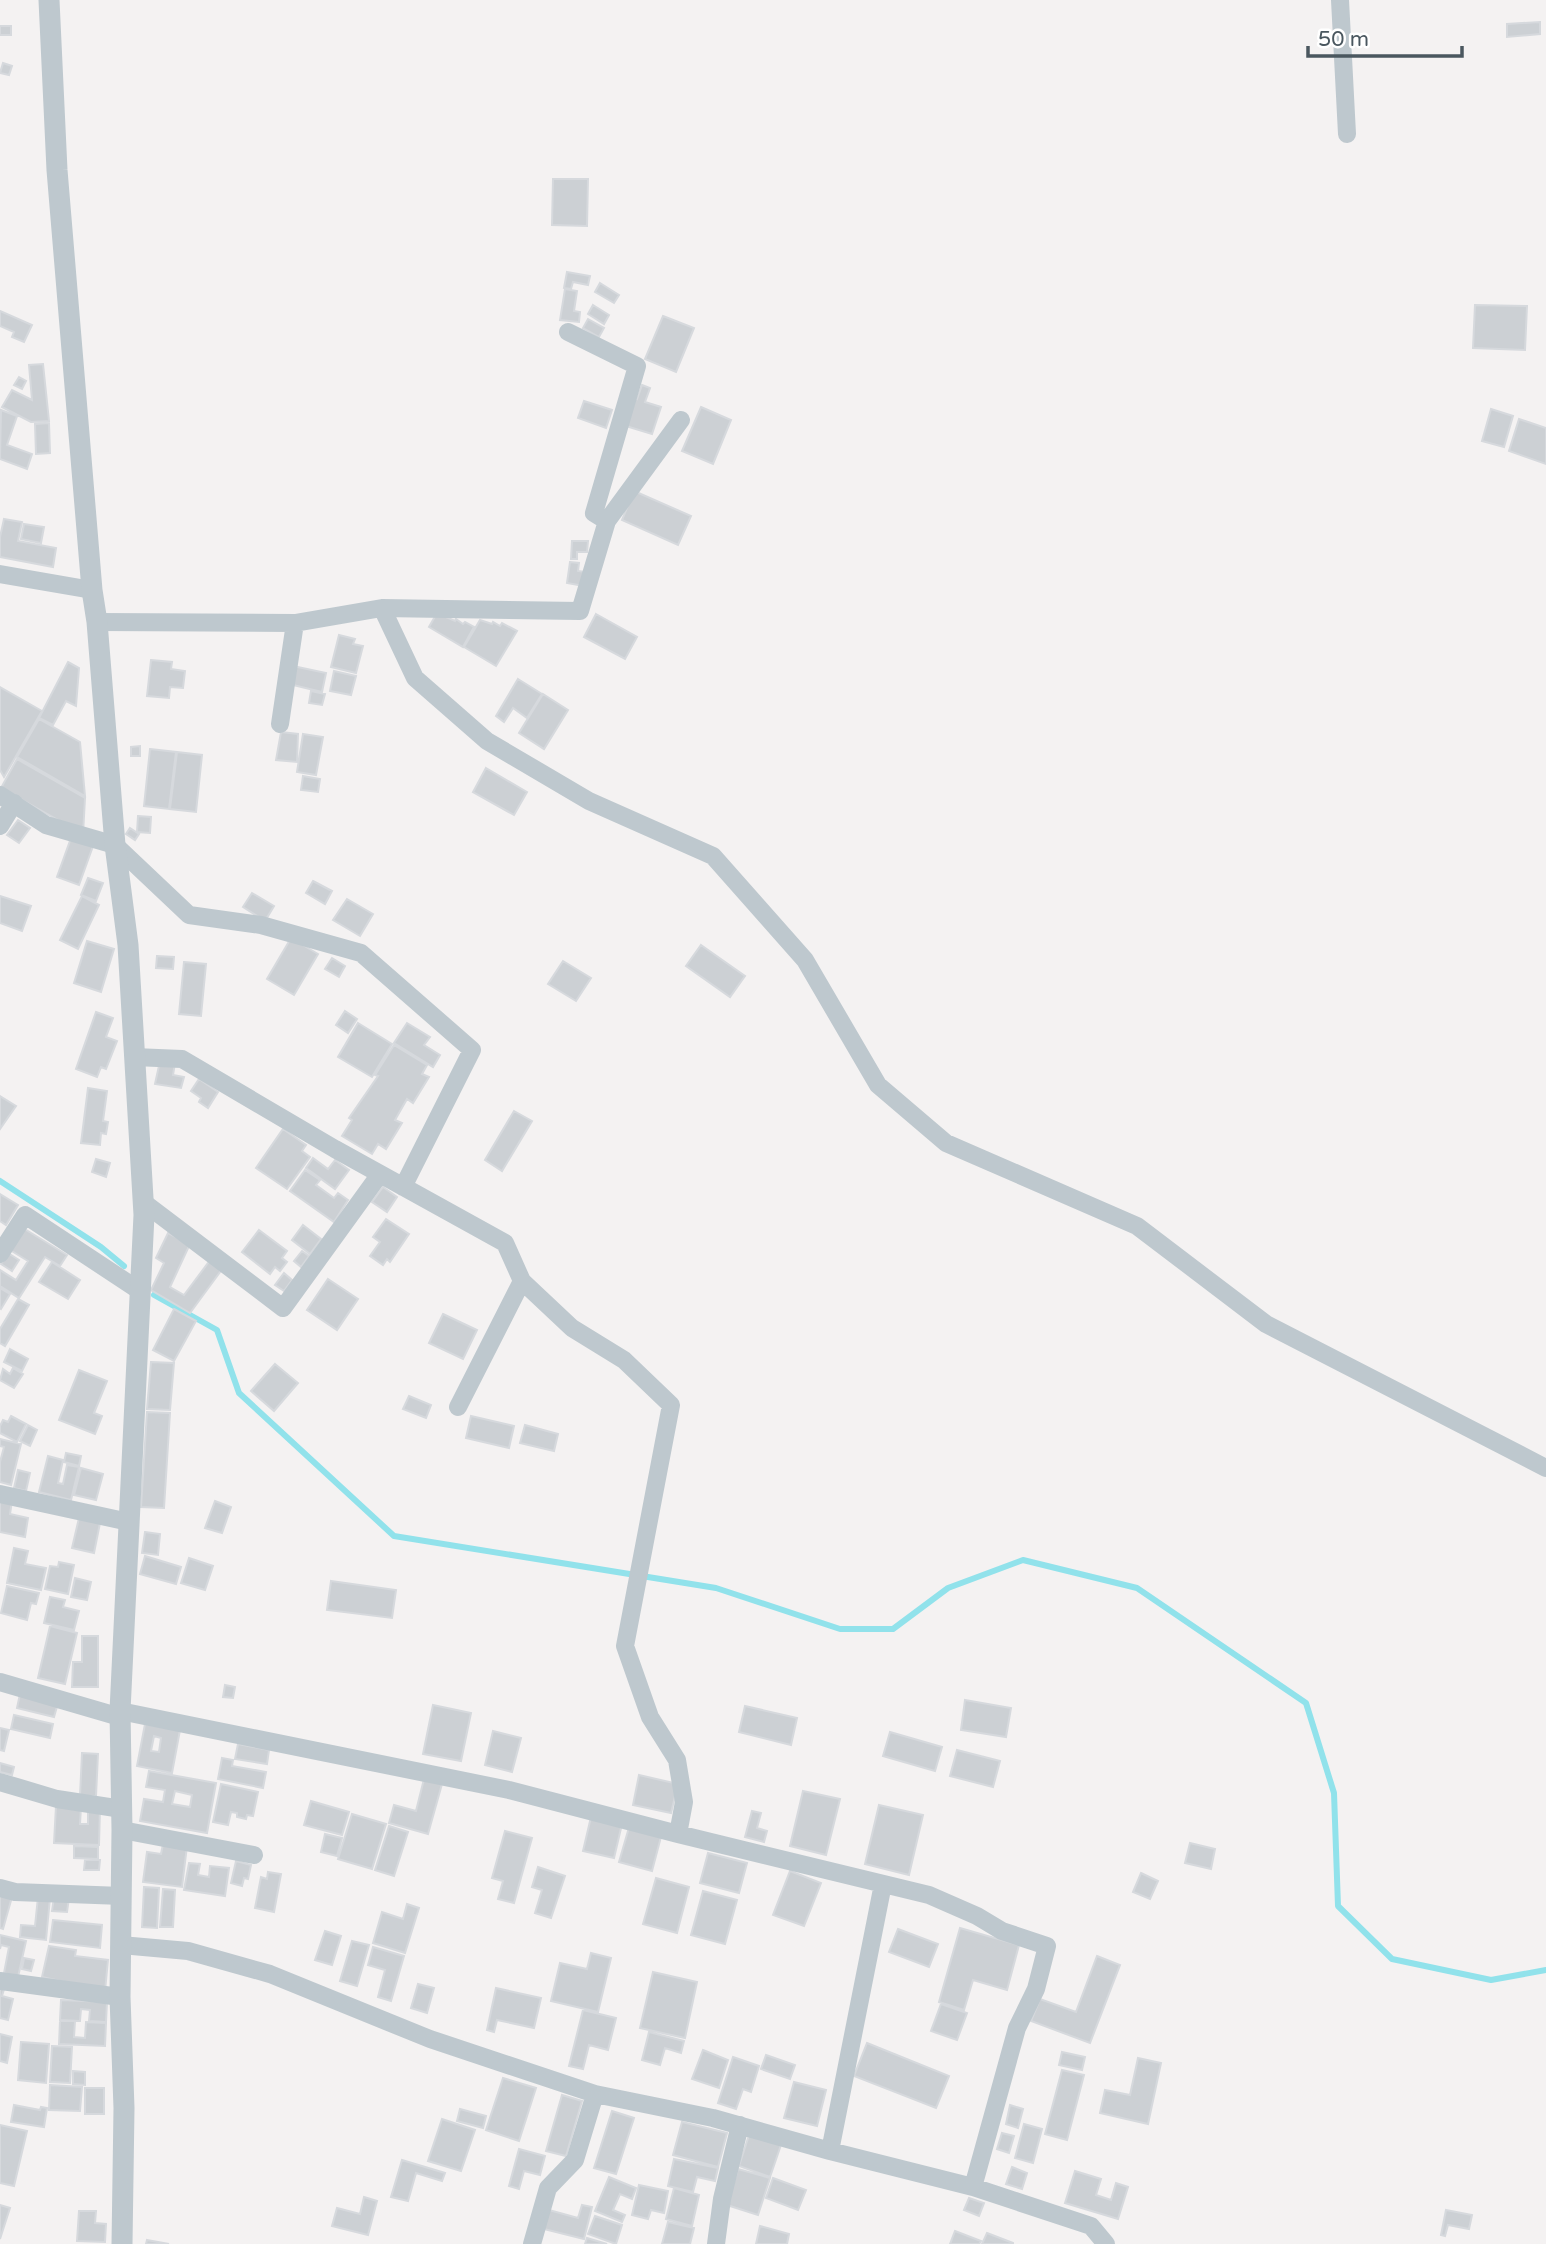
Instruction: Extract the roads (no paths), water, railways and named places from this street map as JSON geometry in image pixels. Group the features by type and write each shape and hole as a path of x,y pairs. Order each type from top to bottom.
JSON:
{"street":[{"path":"49,0 57,170 115,845 128,945 143,1202 120,1714 120,1997 124,2108 122,2244"},
{"path":"1340,0 1347,134"},
{"path":"568,332 637,366 594,513 607,521"},
{"path":"97,622 295,623 382,608 580,611 607,521 681,420"},
{"path":"0,574 92,590"},
{"path":"382,608 415,678 488,741 589,801 713,856 805,960 878,1084 946,1143 1137,1226 1266,1324 1546,1468"},
{"path":"280,724 295,623"},
{"path":"0,826 7,799 46,825 115,845 189,915 261,925 361,953 472,1050 403,1187"},
{"path":"134,1056 182,1059 505,1243 522,1281 572,1328 624,1360 671,1405 625,1646 650,1717 677,1760 684,1802 678,1834"},
{"path":"143,1202 283,1308 380,1174"},
{"path":"0,1254 25,1215 140,1291"},
{"path":"458,1407 522,1281"},
{"path":"0,1494 129,1522"},
{"path":"0,1682 120,1714 509,1790 929,1895 977,1916 1002,1931 1046,1946 1036,1989 1017,2028 973,2187"},
{"path":"0,1782 122,1820 254,1855"},
{"path":"830,2151 883,1884"},
{"path":"0,1888 15,1892 122,1896"},
{"path":"121,1945 188,1951 270,1973 430,2039 595,2094 713,2118 973,2187 1091,2226 1106,2244"},
{"path":"0,1980 120,1997"},
{"path":"532,2244 548,2188 575,2160 595,2094"},
{"path":"716,2244 722,2199 740,2125"}],"waterway":[{"path":"0,1181 101,1247 124,1266"},
{"path":"154,1295 217,1330 239,1393 394,1536 716,1588 840,1629 893,1629 948,1588 1023,1560 1137,1588 1306,1703 1334,1793 1338,1906 1392,1959 1491,1980 1546,1970"}]}
